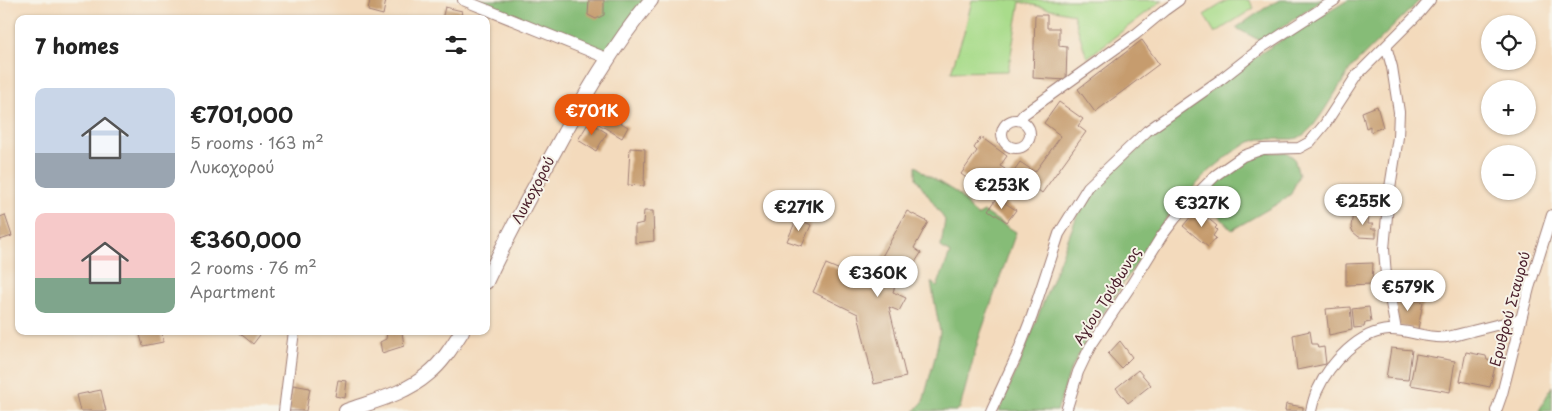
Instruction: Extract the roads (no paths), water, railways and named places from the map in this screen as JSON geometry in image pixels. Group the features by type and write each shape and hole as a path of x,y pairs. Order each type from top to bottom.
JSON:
{"street":[{"path":"463,0 609,58"},
{"name":"Λυκοχορού","path":"490,274 546,165 583,101 609,58 651,0"},
{"path":"1018,120 1136,34 1179,0"},
{"path":"991,411 1016,357 1032,316 1058,234 1088,187 1147,131 1220,80 1261,48 1335,0"},
{"name":"Αγίου Τρύφωνος","path":"1066,411 1078,372 1090,347 1161,237 1183,208 1216,175 1243,156 1262,149 1299,148 1310,142 1325,124 1357,75 1430,0"},
{"path":"1386,46 1392,67 1399,112 1398,137 1389,194 1384,249 1386,276 1396,330"},
{"name":"Ερυθρού Σταυρού","path":"1496,411 1533,272 1552,215"},
{"path":"1311,411 1315,394 1321,382 1346,352 1368,336 1387,330 1396,330 1425,336 1445,337 1520,319"},
{"path":"284,411 294,335"},
{"path":"346,411 394,394 419,381 439,363 459,335"}]}
